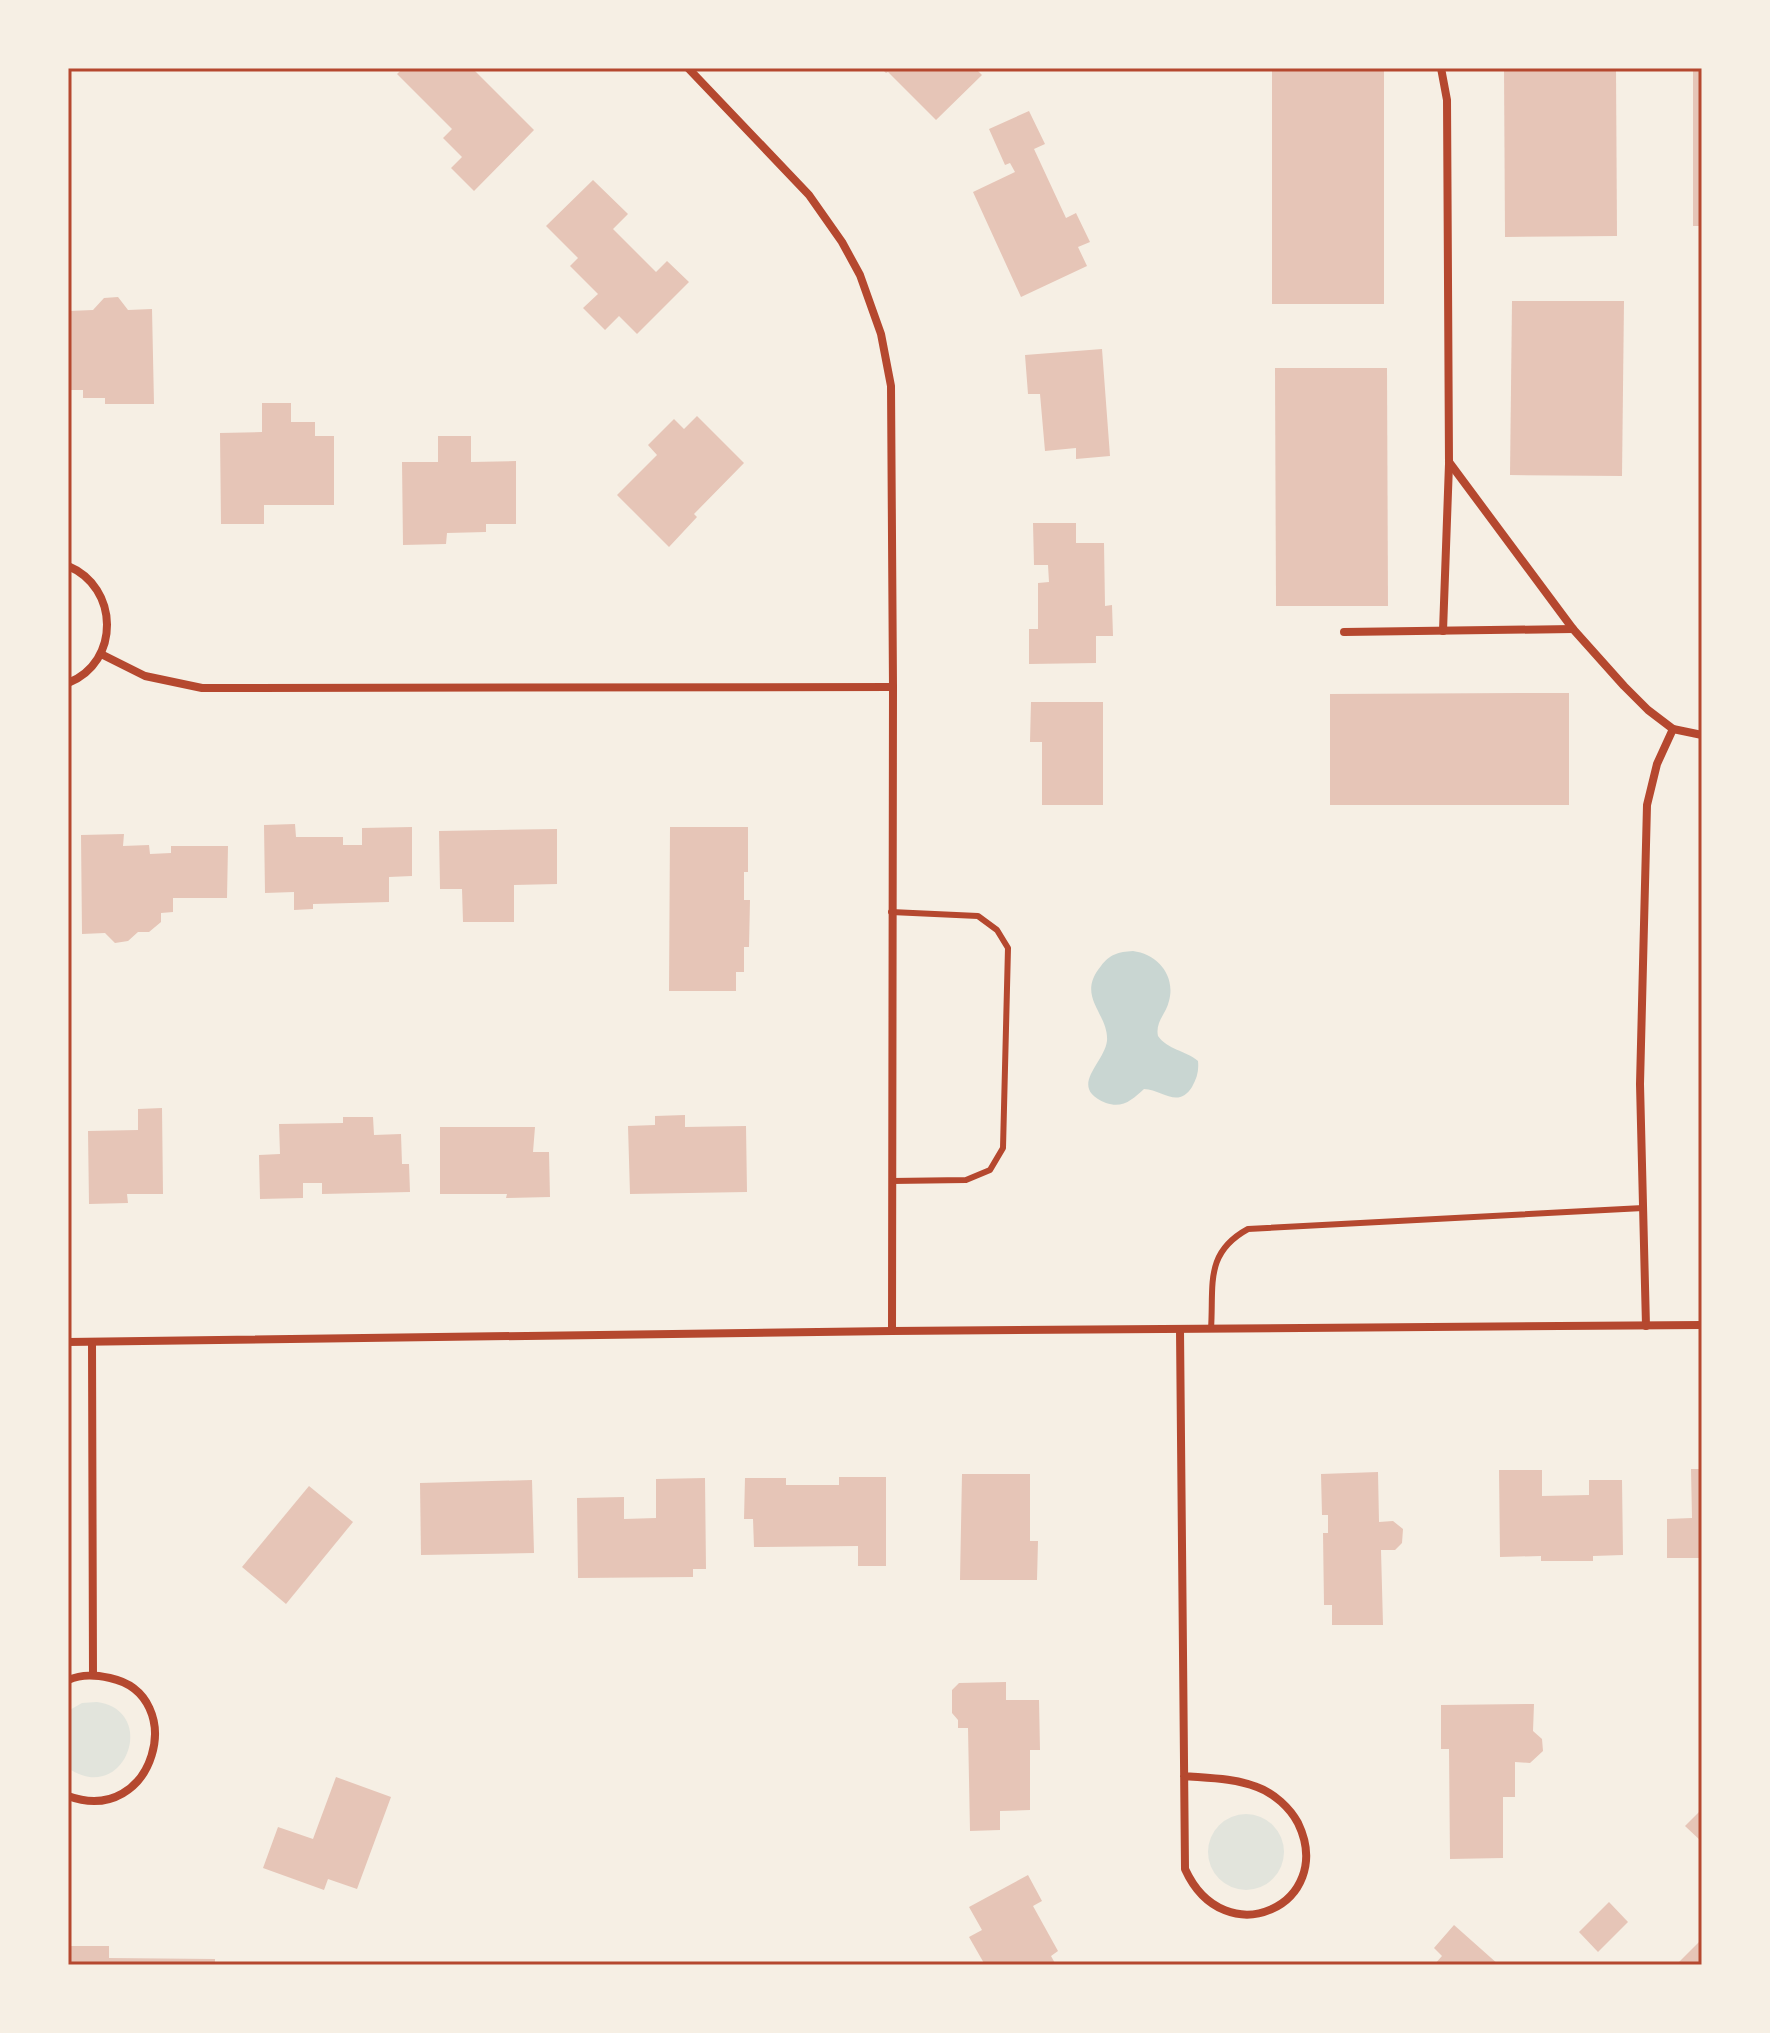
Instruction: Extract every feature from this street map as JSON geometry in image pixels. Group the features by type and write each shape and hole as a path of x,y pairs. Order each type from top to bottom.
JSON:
{"street":[{"path":"688,68 809,195 829,221 860,275 881,334 893,406 892,1331"},
{"path":"1441,68 1447,100 1449,462 1443,631"},
{"path":"1449,462 1573,629 1624,686 1673,729 1702,735"},
{"path":"68,566 88,578 101,594 108,624 101,654 90,669 68,683"},
{"path":"1344,632 1573,629"},
{"path":"101,654 145,676 202,688 893,687"},
{"path":"1646,1326 1640,1084 1647,805 1657,764 1673,729"},
{"path":"68,1342 892,1331 1702,1325"},
{"path":"1180,1330 1184,1776 1185,1869 1202,1897 1225,1912 1247,1916 1265,1913 1292,1895 1302,1882 1307,1868 1307,1850 1303,1834 1287,1808 1257,1787 1226,1779 1184,1776"},
{"path":"92,1342 93,1674"},
{"path":"68,1680 93,1674 119,1680 135,1690 147,1705 154,1723 156,1742 142,1778 123,1793 100,1801 68,1796"}],"lane":[{"path":"891,912 978,916 997,930 1008,948 1003,1148 990,1170 966,1180 892,1181"},
{"path":"1211,1329 1219,1252 1231,1239 1248,1229 1643,1208"}],"shaded area":[{"path":"1133,951 1150,956 1163,967 1170,983 1170,992 1168,1006 1158,1026 1158,1036 1198,1061 1198,1071 1192,1087 1181,1097 1144,1089 1127,1102 1112,1105 1095,1097 1089,1090 1088,1082 1107,1041 1091,987 1101,966 1111,956"},
{"path":"97,1702 116,1709 127,1722 130,1737 127,1753 118,1767 105,1775 88,1777 68,1768 68,1711 82,1703"},
{"path":"1239,1814 1253,1814 1267,1820 1278,1831 1284,1852 1281,1867 1273,1879 1253,1890 1239,1890 1225,1884 1214,1873 1208,1859 1208,1845 1214,1831 1225,1820"}],"building":[{"path":"403,68 472,68 534,130 474,191 451,168 462,157 443,138 452,129 397,74"},
{"path":"881,68 975,68 982,75 936,120"},
{"path":"1272,68 1384,68 1384,304 1272,304"},
{"path":"1504,68 1616,68 1617,236 1505,237"},
{"path":"1693,68 1702,68 1702,226 1693,226"},
{"path":"1029,111 1045,144 1034,149 1066,218 1076,213 1090,242 1078,247 1087,266 1021,297 973,192 1015,172 1010,163 1005,165 989,129"},
{"path":"593,180 628,214 613,229 656,272 667,261 689,282 637,334 619,316 605,330 583,308 598,294 570,266 578,258 546,226"},
{"path":"118,297 128,310 152,309 154,404 105,404 105,398 83,398 83,390 68,390 69,311 93,310 104,298"},
{"path":"1512,301 1624,301 1622,476 1510,475"},
{"path":"1102,349 1110,456 1076,459 1076,448 1045,451 1040,394 1028,394 1025,355"},
{"path":"1275,368 1387,368 1388,606 1276,606"},
{"path":"262,403 291,403 291,422 315,422 315,436 334,436 334,505 264,505 264,524 221,524 220,433 262,432"},
{"path":"697,416 744,463 694,514 697,517 669,547 617,495 657,455 648,445 674,419 684,429"},
{"path":"438,436 471,436 471,462 516,461 516,524 486,524 486,532 447,533 446,544 403,545 402,462 438,462"},
{"path":"1033,523 1076,523 1076,543 1104,543 1105,606 1112,605 1113,636 1096,636 1096,663 1029,664 1029,629 1038,629 1038,583 1049,582 1048,565 1034,565"},
{"path":"1569,693 1569,805 1330,805 1330,694"},
{"path":"1031,702 1103,702 1103,805 1042,805 1042,742 1030,742"},
{"path":"295,824 296,837 343,837 343,845 362,845 362,828 412,827 412,876 389,877 389,902 313,904 313,909 294,910 294,892 265,893 264,825"},
{"path":"670,827 748,827 748,872 744,872 744,900 750,900 749,947 744,947 744,972 736,972 736,991 669,991"},
{"path":"557,829 557,884 514,885 514,922 463,922 462,889 440,889 439,831"},
{"path":"124,834 123,846 149,845 150,854 171,853 171,846 228,846 227,898 173,898 173,912 161,913 161,922 149,932 138,932 128,941 115,943 105,933 82,934 81,835"},
{"path":"162,1108 163,1194 127,1194 128,1203 89,1204 88,1131 138,1130 138,1109"},
{"path":"685,1115 685,1127 746,1126 747,1192 630,1194 628,1126 655,1125 655,1116"},
{"path":"343,1117 373,1117 374,1135 401,1134 402,1164 409,1164 410,1192 322,1194 322,1183 303,1183 303,1198 260,1199 259,1155 280,1154 279,1124 343,1123"},
{"path":"440,1127 535,1127 533,1152 549,1152 550,1197 440,1194"},
{"path":"1691,1469 1702,1469 1702,1558 1667,1558 1667,1519 1692,1518"},
{"path":"1499,1470 1542,1470 1542,1496 1589,1495 1589,1480 1622,1480 1623,1555 1593,1556 1593,1561 1541,1561 1541,1556 1500,1557"},
{"path":"1378,1472 1379,1522 1393,1521 1403,1529 1402,1543 1395,1550 1381,1550 1383,1625 1332,1625 1332,1605 1324,1605 1323,1533 1328,1533 1328,1515 1322,1515 1321,1474"},
{"path":"962,1474 1030,1474 1030,1541 1038,1541 1037,1580 960,1580"},
{"path":"839,1477 886,1477 886,1566 858,1566 858,1546 754,1547 753,1519 744,1519 745,1478 786,1478 786,1485 839,1485"},
{"path":"705,1478 706,1569 693,1569 693,1577 578,1578 577,1498 624,1497 624,1519 656,1518 656,1479"},
{"path":"532,1480 534,1553 421,1555 420,1483"},
{"path":"309,1486 353,1522 286,1604 242,1567"},
{"path":"1006,1682 1006,1700 1039,1700 1040,1750 1030,1750 1030,1810 1000,1811 1000,1830 970,1831 968,1728 958,1728 958,1720 952,1713 952,1690 959,1683"},
{"path":"1534,1704 1533,1731 1542,1739 1543,1751 1530,1763 1515,1762 1515,1797 1503,1797 1503,1858 1450,1859 1449,1749 1441,1749 1441,1705"},
{"path":"336,1777 391,1797 357,1889 328,1879 324,1890 263,1868 278,1827 313,1839"},
{"path":"1702,1809 1702,1842 1685,1826"},
{"path":"1028,1875 1042,1901 1033,1906 1058,1951 1051,1956 1056,1965 985,1965 969,1937 982,1930 969,1907"},
{"path":"1609,1902 1628,1922 1598,1952 1579,1932"},
{"path":"1454,1925 1499,1965 1434,1965 1442,1956 1434,1948"},
{"path":"1699,1942 1702,1944 1702,1965 1676,1965"},
{"path":"68,1946 109,1946 109,1958 215,1959 215,1965 68,1965"}]}
